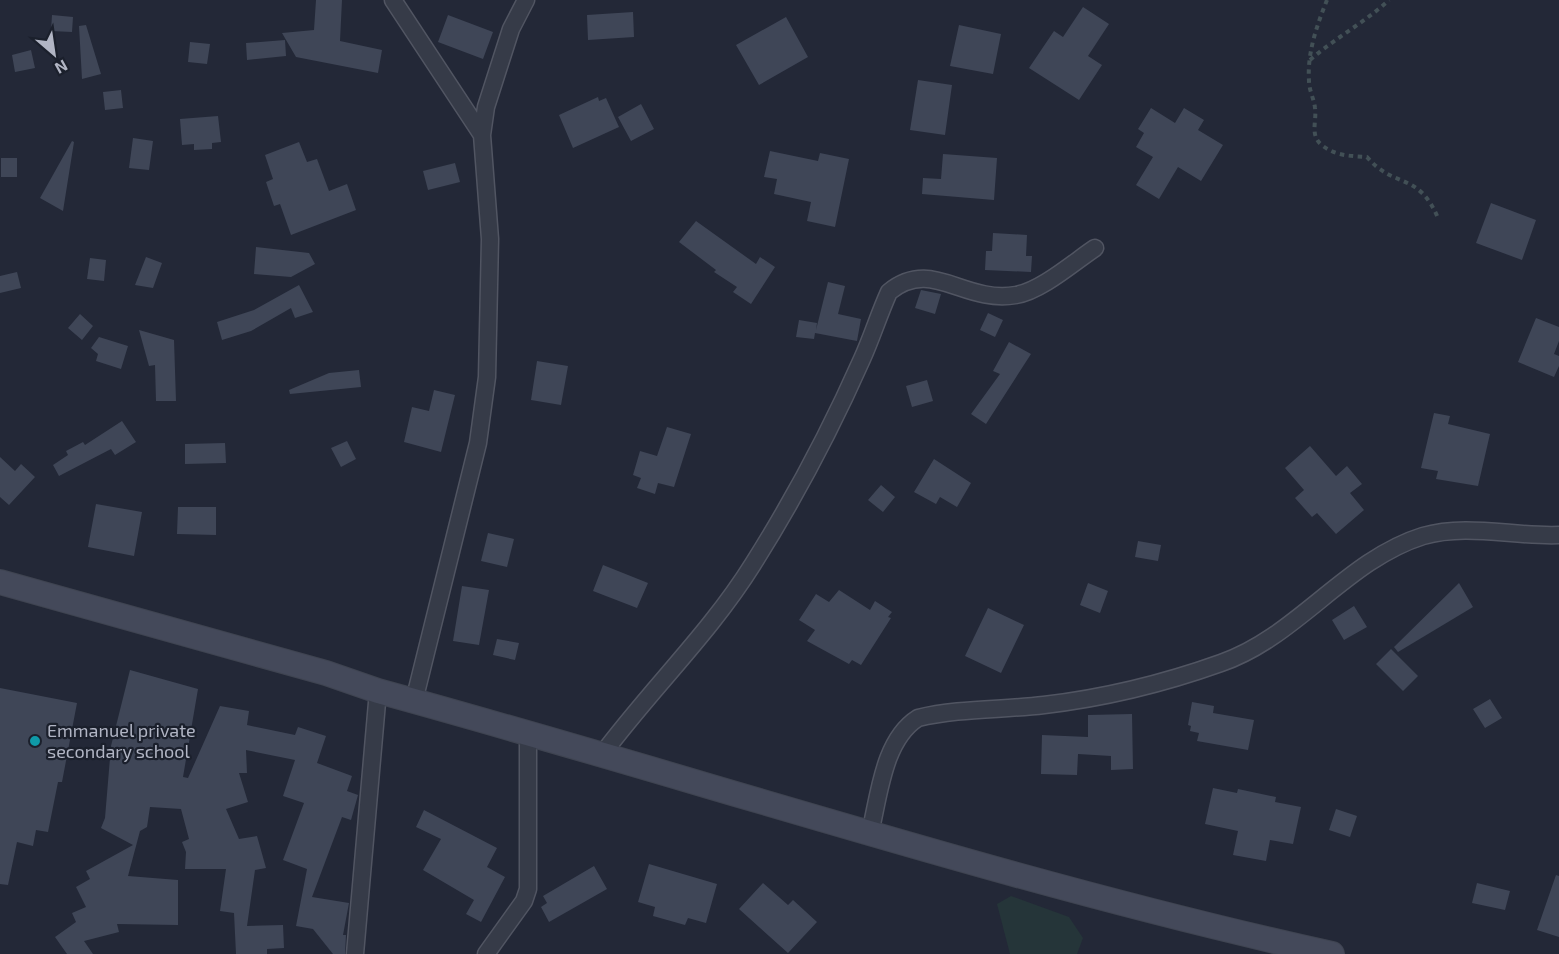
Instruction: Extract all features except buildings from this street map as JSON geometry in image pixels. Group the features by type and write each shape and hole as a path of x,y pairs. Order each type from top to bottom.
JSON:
{"main road":[{"path":"0,582 326,673 378,691 602,756 1277,948 1332,954"}],"street":[{"path":"393,0 482,135"},
{"path":"414,701 478,443 487,377 490,239 482,135 493,81 511,30 526,0"},
{"path":"602,756 628,720 725,606 753,565 804,474 853,379 889,292 900,283 928,277 979,296 993,298 1019,295 1059,273 1095,248"},
{"path":"870,833 888,761 903,732 918,718 1047,705 1106,695 1227,661 1258,647 1398,546 1424,536 1467,531 1559,535"},
{"path":"355,954 378,691"},
{"path":"486,954 524,901 528,889 528,734"}],"path":[{"path":"1328,0 1318,23 1309,61 1309,82 1315,109 1313,131 1321,146 1341,155 1367,157 1379,171 1417,186 1430,199 1438,218"},
{"path":"1309,61 1333,39 1373,15 1389,0"}],"shaded area":[{"path":"1011,896 1069,917 1083,938 1077,954 1010,954 997,904"}],"place":[{"name":"Emmanuel private secondary school","path":"35,741"}]}
